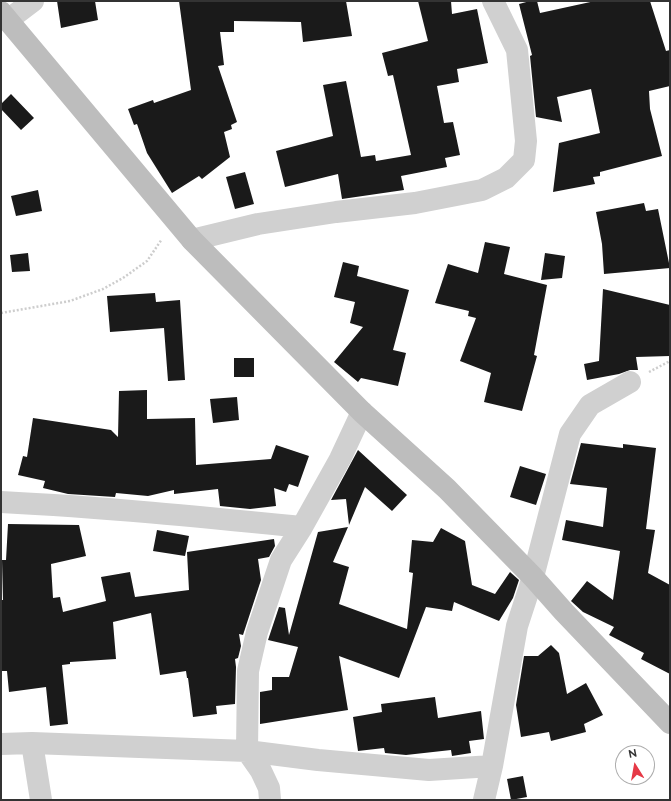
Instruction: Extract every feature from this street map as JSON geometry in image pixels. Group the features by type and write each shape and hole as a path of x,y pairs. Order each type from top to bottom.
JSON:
{"street":[{"path":"33,1 5,16 174,221 362,412 447,489 533,577 564,612 670,723"},
{"path":"192,240 258,224 336,212 415,203 482,190 506,178 524,160 526,141 517,50 494,1"},
{"path":"484,800 492,766 517,626 533,577 570,434 590,405 630,382"},
{"path":"270,800 269,788 262,771 247,750 248,671 257,632 282,560 340,459 362,412"},
{"path":"1,502 112,509 302,527"},
{"path":"1,744 32,743 247,750 318,760 429,770 492,766"},
{"path":"32,743 41,800"}],"path":[{"path":"1,313 70,301 103,289 123,278 147,261 174,221"}],"building":[{"path":"57,1 95,1 98,20 61,28"},
{"path":"179,1 346,1 352,36 303,42 301,22 234,21 234,32 220,32 224,65 218,66 237,122 231,125 232,129 224,132 230,157 202,179 199,176 172,193 147,153 137,124 134,125 128,109 153,100 154,103 191,90"},
{"path":"418,1 451,1 452,14 477,9 488,63 457,69 459,82 437,86 444,123 453,122 460,155 445,158 447,167 401,176 404,190 342,199 338,174 285,187 276,151 333,136 323,85 346,81 361,157 375,155 376,161 411,155 393,75 388,76 382,53 428,41"},
{"path":"537,1 540,13 595,1 650,1 666,51 670,50 670,86 649,91 650,109 662,156 600,172 600,176 593,177 595,184 553,192 559,143 600,133 591,89 557,97 562,122 536,117 530,56 532,55 519,4"},
{"path":"11,94 34,118 21,130 1,109 1,104"},
{"path":"245,172 254,204 235,209 226,177"},
{"path":"38,190 42,211 16,216 11,196"},
{"path":"644,203 646,211 658,209 670,268 604,274 602,244 596,212"},
{"path":"485,242 510,247 504,274 547,285 534,355 537,356 522,411 484,402 491,373 460,361 476,318 468,316 469,311 435,303 448,264 478,273"},
{"path":"28,253 30,271 12,272 10,255"},
{"path":"545,253 565,256 562,278 541,280"},
{"path":"343,262 359,266 357,276 409,290 393,350 406,353 398,386 361,378 358,382 334,362 363,327 350,323 355,302 334,297"},
{"path":"603,289 670,305 670,356 636,357 638,370 630,370 619,374 587,380 584,364 599,361"},
{"path":"155,293 156,302 180,300 185,380 168,381 164,328 110,332 107,296"},
{"path":"234,358 254,358 254,377 234,377"},
{"path":"147,390 147,419 195,418 196,465 271,459 276,445 309,456 298,487 289,484 286,492 274,488 276,506 250,509 220,506 218,489 174,494 174,490 148,496 116,493 115,497 68,494 43,488 45,481 18,475 23,456 27,457 33,418 111,430 118,437 119,391"},
{"path":"237,397 239,420 213,423 210,399"},
{"path":"581,443 623,448 623,444 656,448 646,529 655,530 648,573 670,585 670,674 641,659 644,653 609,635 614,627 583,612 571,601 587,581 613,600 620,551 562,540 566,520 603,527 607,488 570,484"},
{"path":"358,450 407,495 392,511 365,487 349,525 346,499 331,500"},
{"path":"520,466 546,474 536,505 510,497"},
{"path":"8,524 79,525 86,556 51,564 53,598 60,597 63,612 106,601 101,577 130,572 135,597 189,590 187,552 274,539 275,546 269,557 258,559 261,580 243,635 239,634 241,646 238,658 235,659 235,704 216,706 217,714 193,717 186,671 160,675 151,613 113,622 116,659 70,662 70,664 62,665 68,724 50,726 46,687 9,692 7,671 1,671 1,600 3,600 2,560 6,560"},
{"path":"348,527 333,562 349,567 339,604 407,629 413,573 409,572 412,540 433,542 441,528 465,541 472,585 495,594 510,572 519,580 513,598 499,621 454,602 452,611 426,607 399,678 339,656 348,710 260,724 260,692 272,690 272,677 289,677 298,647 268,640 279,607 285,608 289,635 318,532"},
{"path":"157,530 189,536 185,556 153,551"},
{"path":"551,645 559,653 567,694 586,683 603,715 584,724 586,732 551,741 549,732 521,737 516,705 524,656 538,656"},
{"path":"435,697 438,718 481,711 484,739 469,741 471,753 452,756 451,750 406,755 385,753 384,748 358,751 353,717 382,712 381,704"},
{"path":"523,776 527,797 511,800 507,779"}]}
